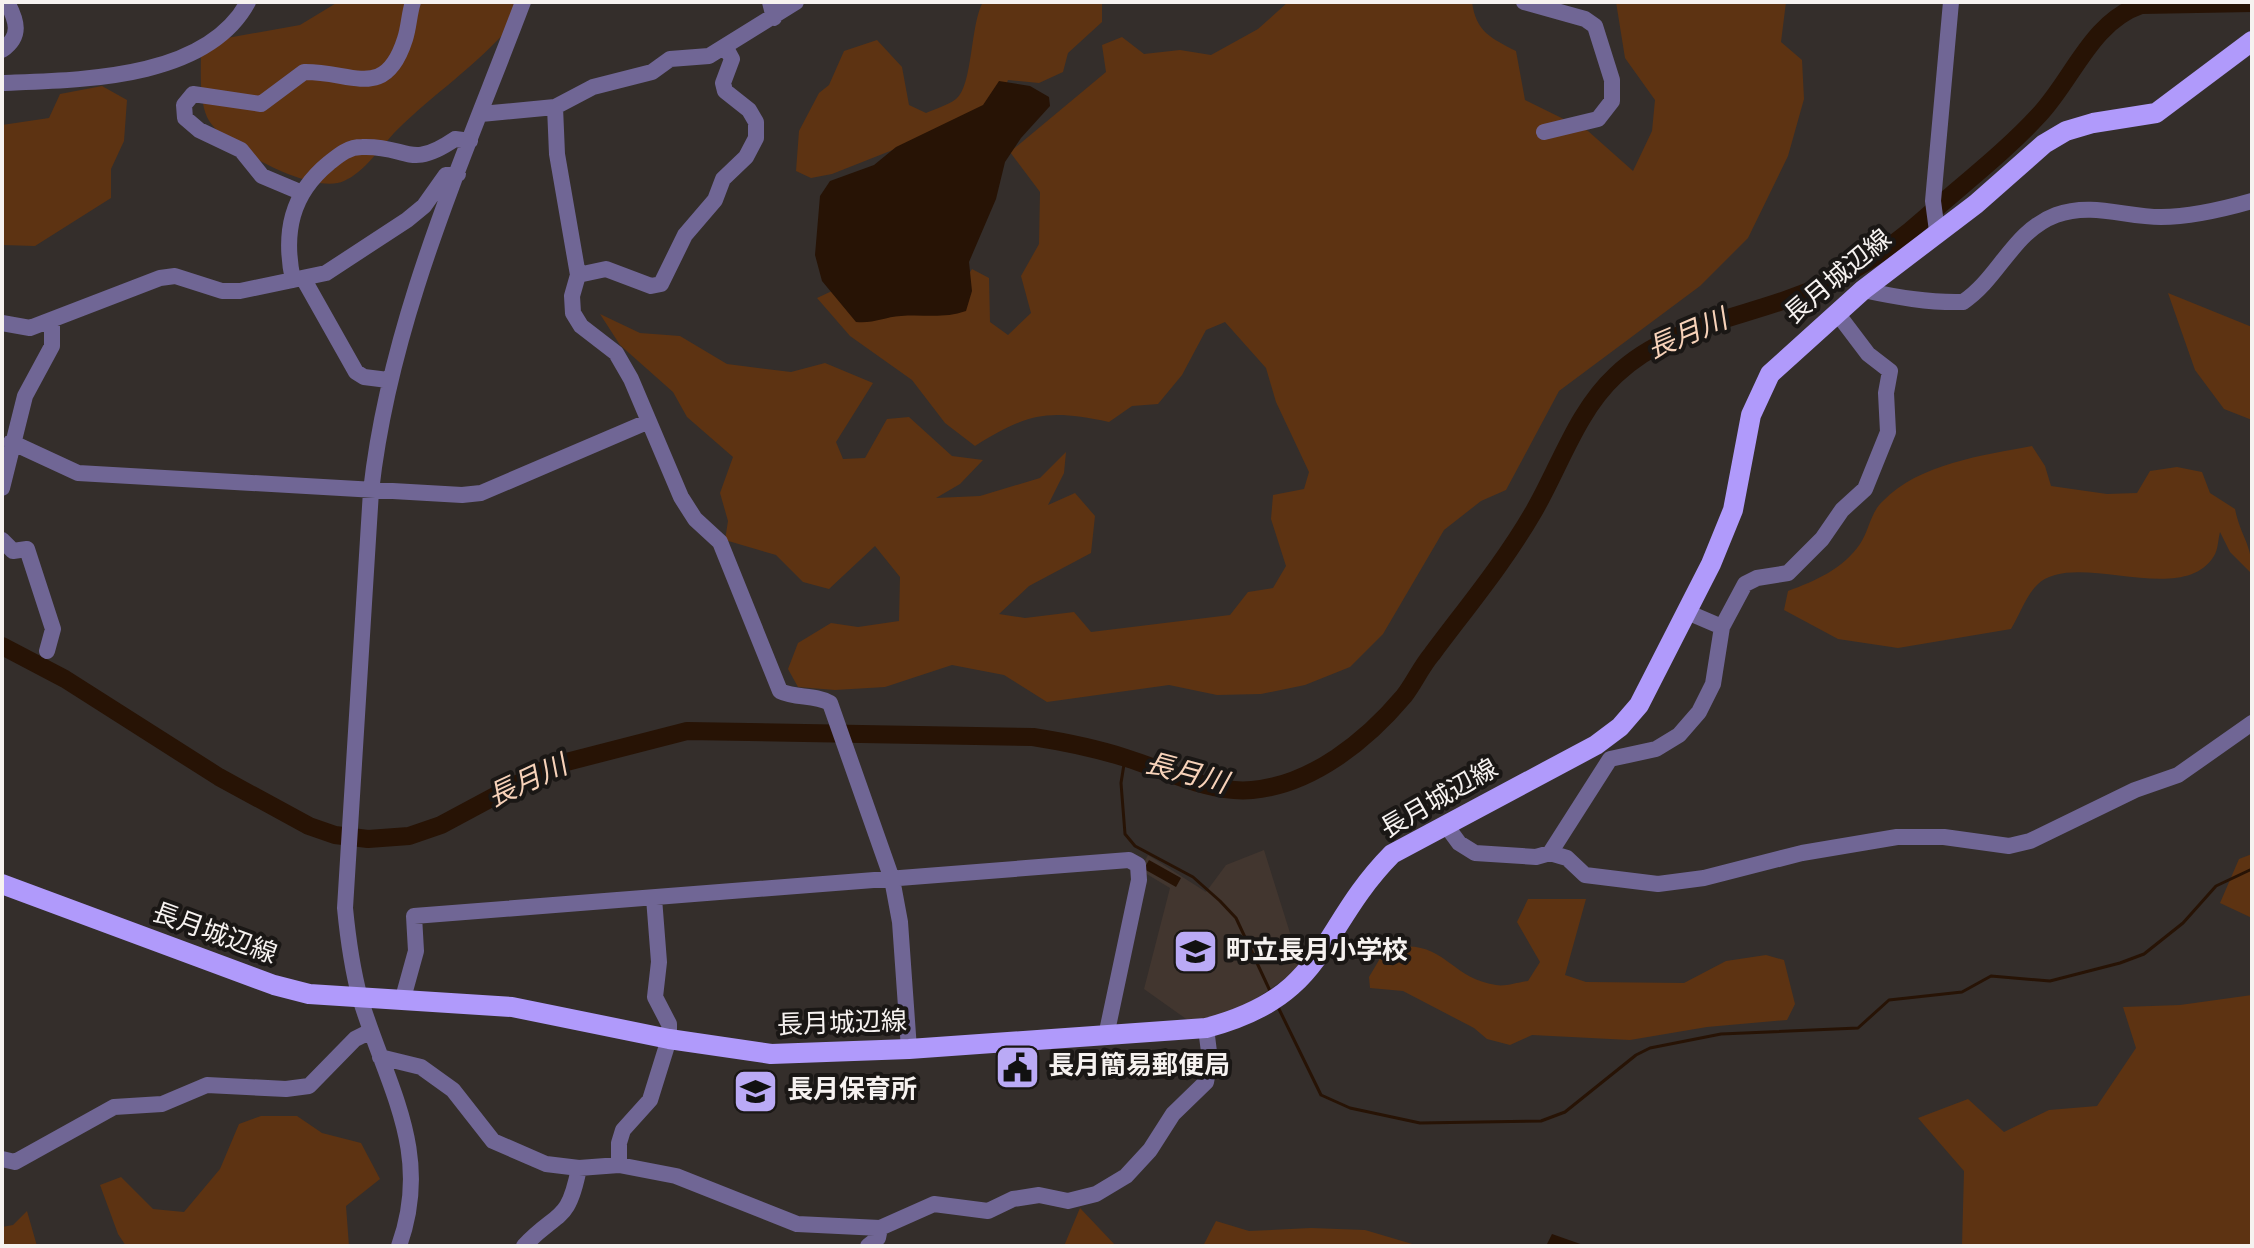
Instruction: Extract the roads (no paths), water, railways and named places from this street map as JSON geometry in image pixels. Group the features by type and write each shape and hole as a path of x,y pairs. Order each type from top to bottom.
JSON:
{"main road":[{"name":"長月城辺線","path":"2,884 274,985 309,994 512,1007 669,1039 771,1054 909,1049 1206,1028 1251,1014 1282,996 1317,961 1372,874 1392,854 1596,745 1620,727 1655,678 1733,510 1751,415 1759,391 1788,354 1863,290 1976,204 2044,144 2066,131 2156,113 2252,41"}],"street":[{"path":"2,50 12,43 17,32 16,19 7,2"},
{"path":"2,83 121,72 170,62 208,47 223,36 248,2"},
{"path":"300,192 262,176 241,150 199,130 185,118 184,105 193,94 261,104 304,72 375,80 391,70 398,58 413,2"},
{"path":"399,1246 411,1201 413,1162 405,1124 360,997 350,958 345,908 371,491 388,380 405,318 523,2"},
{"path":"481,114 555,107 593,87 652,72 670,59 709,56 726,48 772,10 796,2"},
{"path":"1524,2 1585,19 1595,26 1612,80 1612,101 1598,119 1544,132"},
{"path":"1937,231 1933,201 1951,2"},
{"path":"578,275 606,269 651,286 661,284 685,235 715,200 723,179 746,157 756,138 756,122 749,110 725,91 723,83 732,59 726,48"},
{"path":"555,107 557,154 578,275 572,296 573,313 581,326 616,353 631,379 681,497 695,519 720,542 780,691 789,695 819,696 830,703 892,879 900,922 909,1049"},
{"path":"388,380 364,377 356,372 298,279 288,254 300,192 313,175 344,151 360,147 413,157 433,154 455,139 470,141"},
{"path":"2,323 30,328 52,322 160,278 175,276 222,291 326,273 424,206 446,175 458,174"},
{"path":"1863,290 1901,294 1922,301 1963,302 1982,289 2004,255 2056,215 2119,210 2158,217 2252,201"},
{"path":"1550,853 1610,759 1656,749 1679,735 1699,712 1715,675 1722,627 1745,584 1757,578 1788,573 1822,539 1842,510 1865,489 1888,432 1886,393 1890,371 1868,354 1837,313"},
{"path":"2,488 11,442 25,396 52,346 52,322"},
{"path":"11,442 78,473 371,491 481,493 647,422"},
{"path":"2,540 13,551 27,549 53,629 47,651"},
{"path":"1687,612 1722,627"},
{"path":"1445,824 1459,843 1475,853 1536,857 1550,853 1567,858 1585,875 1658,884 1704,878 1802,853 1897,837 1944,837 2009,846 2030,841 2135,790 2178,775 2252,723"},
{"path":"403,998 416,951 414,916 1129,860 1138,865 1139,880 1106,1036"},
{"path":"619,1165 619,1143 623,1130 650,1100 669,1039 669,1024 655,997 659,962 654,898"},
{"path":"380,1057 411,1062 453,1090 493,1141 546,1164 579,1168 619,1165 676,1176 797,1224 880,1228 934,1204 988,1211 1013,1199 1039,1195 1068,1201 1096,1194 1116,1182 1150,1150 1173,1114 1206,1082 1210,1060 1206,1028"},
{"path":"2,1159 15,1162 114,1107 162,1104 207,1085 286,1089 309,1086 355,1039 371,1031"},
{"path":"524,1246 567,1210 573,1200 579,1168"},
{"path":"868,1246 878,1238 880,1228"}],"waterway":[{"name":"長月川","path":"2,646 65,679 219,777 309,826 335,835 368,839 409,836 441,825 551,766 687,731 1033,737 1103,751 1220,788 1252,790 1274,786 1317,770 1337,758 1373,729 1404,696 1522,530 1590,405 1602,389 1634,360 1654,347 1698,328 1825,284 1894,243 2026,129 2051,101 2096,38 2124,13 2141,5 2252,3"},
{"path":"1125,758 1121,783 1125,834 1135,846 1193,877 1236,918 1271,993"},
{"path":"1278,1007 1321,1095 1350,1108 1420,1123 1541,1121 1565,1112 1636,1055 1650,1048 1721,1034 1858,1028 1889,1000 1962,992 1991,976 2050,981 2120,963 2144,954 2183,923 2216,886 2252,869"}],"place":[{"name":"町立長月小学校","path":"1195,952"},
{"name":"長月簡易郵便局","path":"1017,1067"},
{"name":"長月保育所","path":"756,1091"}]}
